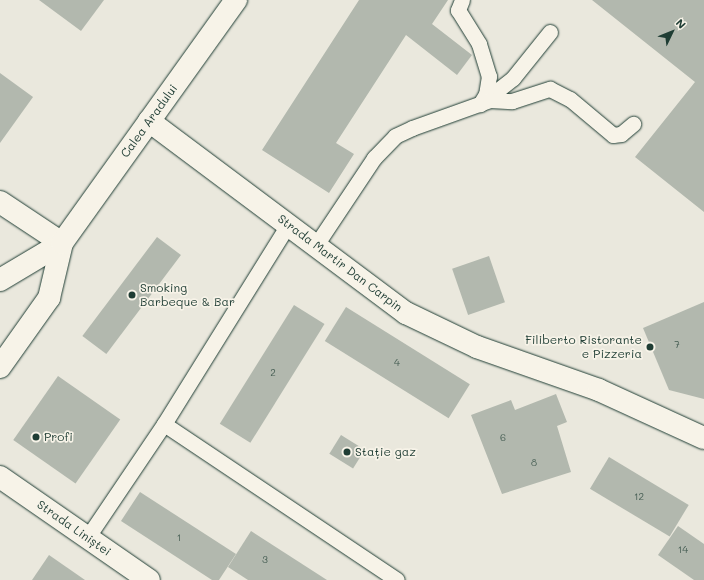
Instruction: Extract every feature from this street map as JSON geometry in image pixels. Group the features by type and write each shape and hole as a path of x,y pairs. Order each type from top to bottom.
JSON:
{"street":[{"name":"Calea Aradului","path":"0,367 49,298 62,243 236,0"},
{"name":"Strada Martir Dan Carpin","path":"149,122 289,224 382,297 438,330 599,390 704,438"},
{"path":"0,202 62,243"},
{"name":"Calea Aradului","path":"0,280 62,243"},
{"name":"Strada Liniștei","path":"0,477 143,579"}],"lane":[{"path":"462,0 458,10 479,44 489,76 486,94 480,104"},
{"path":"480,104 513,78 550,32"},
{"path":"316,245 383,146 412,128 480,104 512,101 550,89 570,99 613,135 621,134 632,124"},
{"path":"87,538 164,424 289,224"},
{"path":"164,424 397,580"}],"building":[{"path":"39,0 104,0 81,31"},
{"path":"359,0 448,0 432,24 472,55 457,75 406,35 336,143 354,154 329,193 262,150"},
{"path":"592,0 704,0 704,212 635,157 695,82"},
{"path":"0,73 33,97 0,143"},
{"name":"Smoking Barbeque & Bar","path":"157,237 181,255 106,354 82,336"},
{"path":"489,256 505,302 468,315 452,269"},
{"path":"704,302 704,399 669,390 643,328"},
{"path":"294,305 325,324 250,443 220,424"},
{"path":"346,307 470,384 449,418 325,341"},
{"path":"58,376 120,420 76,483 13,440"},
{"path":"556,394 567,422 557,426 571,472 502,494 471,415 511,400 515,410"},
{"name":"Stație gaz","path":"341,435 365,450 353,468 329,454"},
{"path":"609,457 689,505 670,537 590,489"},
{"path":"140,492 236,554 219,580 212,580 121,521"},
{"path":"678,526 704,544 704,580 694,580 658,555"},
{"path":"251,531 327,580 248,580 228,567"},
{"path":"49,555 85,580 32,580"}],"place":[{"name":"Smoking Barbeque & Bar","path":"132,295"},
{"name":"Filiberto Ristorante e Pizzeria","path":"650,347"},
{"name":"Profi","path":"36,437"},
{"name":"Stație gaz","path":"347,452"}]}
